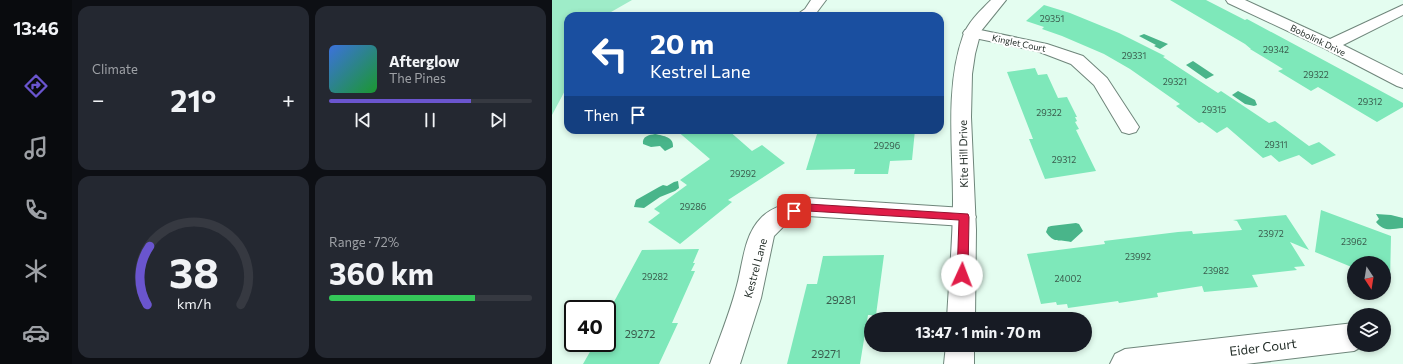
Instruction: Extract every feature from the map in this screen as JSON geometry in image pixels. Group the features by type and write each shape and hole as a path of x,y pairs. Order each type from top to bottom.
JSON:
{"street":[{"path":"810,12 819,0"},
{"name":"Kite Hill Drive","path":"961,312 964,217 962,106 963,65 971,33 988,10 999,0"},
{"name":"Bobolink Drive","path":"1233,0 1330,45 1403,82"},
{"path":"1330,45 1403,9"},
{"name":"Kinglet Court","path":"971,33 1041,47 1077,60 1101,82 1129,127"},
{"name":"Kestrel Lane","path":"725,364 749,290 762,236 769,224 794,211 808,207 964,217"},
{"name":"Eider Court","path":"1125,364 1347,338"},
{"path":"959,364 960,352"}],"shaded area":[{"path":"552,0 632,0 611,12 564,12 564,92 552,115"},
{"path":"1144,34 1168,44 1160,49 1154,46 1156,45 1139,36"},
{"path":"1193,61 1214,75 1206,79 1186,65"},
{"path":"1238,91 1255,100 1257,105 1254,106 1245,104 1232,95"},
{"path":"655,134 665,136 670,139 673,147 665,151 660,146 651,147 643,144 644,139 648,135"},
{"path":"678,181 679,188 675,191 660,197 644,208 634,207 636,200 663,185 667,186"},
{"path":"1376,214 1391,215 1403,218 1403,228 1385,229 1376,222 1379,219"},
{"path":"1076,223 1079,224 1083,231 1071,242 1054,240 1046,232 1048,227 1051,226"}],"building":[{"path":"1170,0 1206,0 1245,20 1247,19 1403,103 1403,107 1377,122 1318,87 1311,91 1278,71 1283,69 1250,49 1245,44"},
{"path":"1044,5 1070,13 1119,33 1165,56 1163,57 1218,93 1221,91 1269,123 1275,121 1309,146 1319,142 1336,155 1312,165 1299,155 1279,162 1271,155 1263,158 1227,127 1217,133 1202,122 1199,123 1176,106 1180,104 1130,69 1104,54 1042,29 1044,27 1026,21"},
{"path":"1035,68 1038,75 1047,74 1058,98 1067,97 1077,117 1075,117 1077,121 1075,122 1079,129 1076,130 1096,171 1045,179 1029,139 1033,139 1007,72"},
{"path":"681,134 733,134 752,151 762,145 785,163 728,200 732,202 680,244 648,222 660,213 654,209 687,185 680,180 710,159"},
{"path":"817,134 915,134 912,160 890,161 888,174 854,174 855,169 806,170"},
{"path":"1321,210 1391,236 1391,256 1347,256 1347,265 1315,252"},
{"path":"1286,215 1309,250 1290,242 1305,266 1294,267 1297,270 1252,275 1258,287 1204,292 1202,286 1157,293 1158,297 1119,303 1118,301 1068,308 1067,304 1057,305 1056,302 1041,304 1027,254 1105,244 1104,241 1178,232 1192,231 1193,234 1242,230 1237,221 1233,220"},
{"path":"699,249 691,271 695,271 672,323 678,323 659,364 583,364 590,352 616,352 615,300 642,250"},
{"path":"884,255 876,312 864,312 864,340 860,364 787,364 807,284 817,284 823,256"}],"route":[{"path":"794,211 808,207 964,217 962,275"}]}
